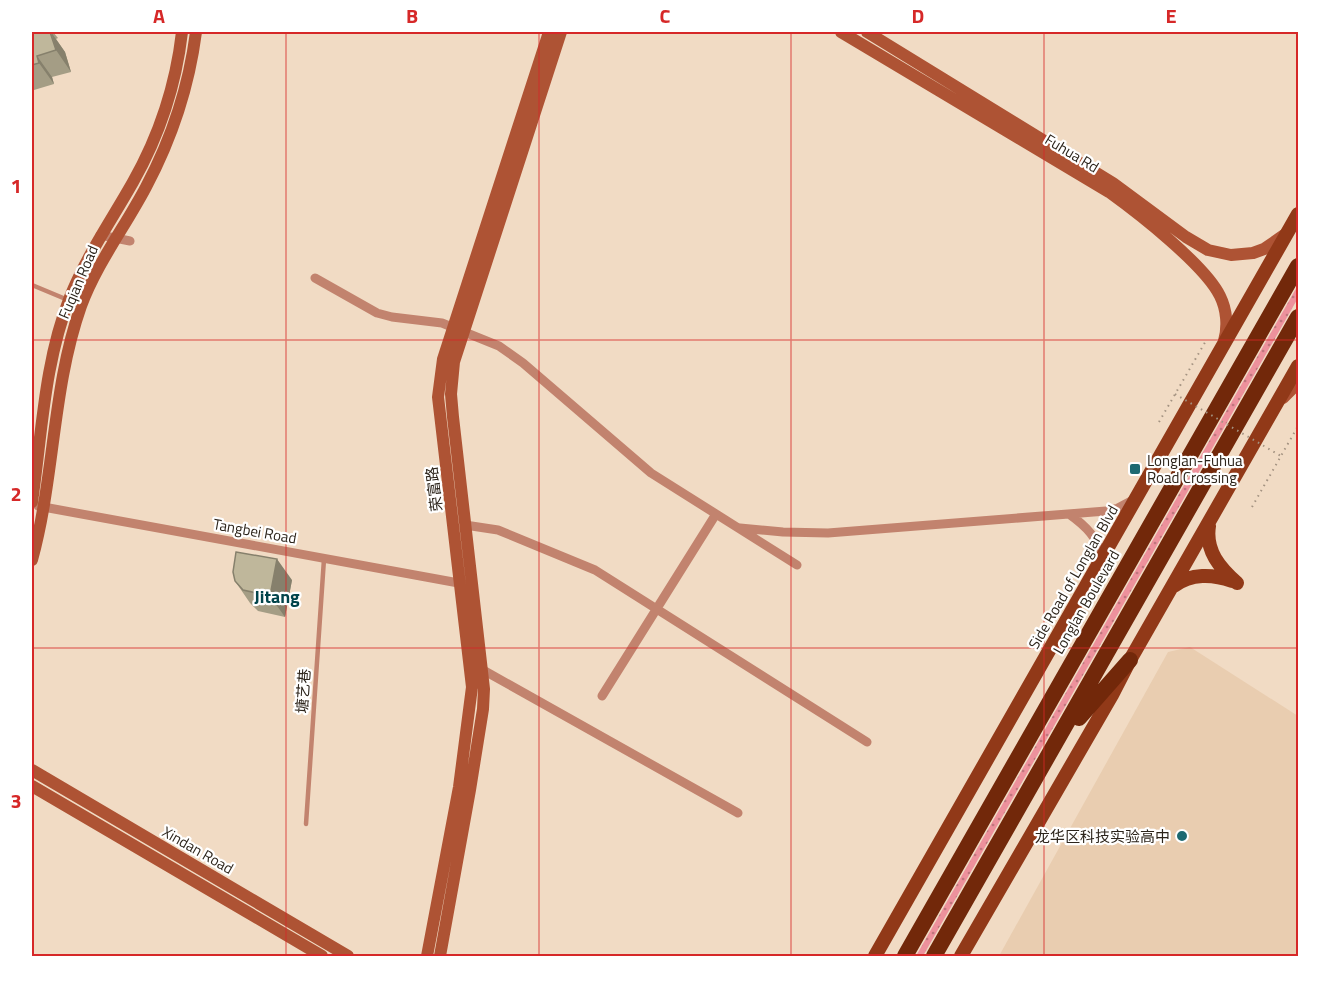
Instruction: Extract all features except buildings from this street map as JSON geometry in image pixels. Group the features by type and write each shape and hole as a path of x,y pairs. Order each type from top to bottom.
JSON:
{"highway":[{"name":"Longlan Boulevard","path":"905,957 1299,266"},
{"path":"934,957 1299,317"},
{"path":"1055,746 1130,660"}],"main road":[{"name":"Side Road of Longlan Blvd","path":"875,957 1299,214"},
{"path":"961,957 1299,366"},
{"path":"1171,589 1186,579 1197,576 1220,576 1237,583 1223,570 1208,543 1210,522"}],"street":[{"name":"Fuqian Road","path":"32,504 49,370 69,301 84,265 134,181 155,137 170,90 182,32"},
{"name":"Fuqian Road","path":"32,560 44,508 63,372 71,338 96,271 146,188 168,142 184,94 195,32"},
{"name":"荣富路","path":"427,957 459,787 470,708 465,525 451,394 458,329 549,32"},
{"name":"荣富路","path":"440,957 481,721 484,689 483,670 466,585 438,397 443,359 458,329 561,32"},
{"name":"Fuhua Rd","path":"841,32 1109,192 1133,210 1182,253 1215,287 1221,298 1227,324 1222,349"},
{"name":"Fuhua Rd","path":"867,32 1113,183 1186,237 1208,250 1231,255 1253,253 1264,249 1288,233"},
{"path":"100,235 130,241"},
{"path":"315,278 376,313 434,321 499,346 651,473 797,565"},
{"path":"1274,408 1299,383"},
{"path":"737,528 828,533 1106,511 1118,508 1138,497"},
{"name":"Tangbei Road","path":"32,504 466,585"},
{"path":"602,696 716,514"},
{"path":"1070,514 1095,538 1103,559"},
{"path":"465,525 498,530 545,551 582,564 867,742"},
{"path":"483,670 738,813"},
{"name":"Xindan Road","path":"32,770 348,957"},
{"name":"Xindan Road","path":"32,786 322,957"}],"lane":[{"path":"32,285 69,301"},
{"name":"塘艺巷","path":"306,824 324,559"}],"path":[{"path":"1159,423 1207,339"},
{"path":"1175,394 1281,456"},
{"path":"1252,507 1299,426"}],"shaded area":[{"path":"1298,285 1298,298 923,956 916,956"},
{"name":"龙华区科技实验高中","path":"1190,647 1298,716 1298,956 999,956 1168,652"}],"place":[{"name":"Longlan-Fuhua Road Crossing","path":"1135,469"},
{"name":"龙华区科技实验高中","path":"1182,836"}],"district":[{"name":"Jitang","path":"277,596"}]}
